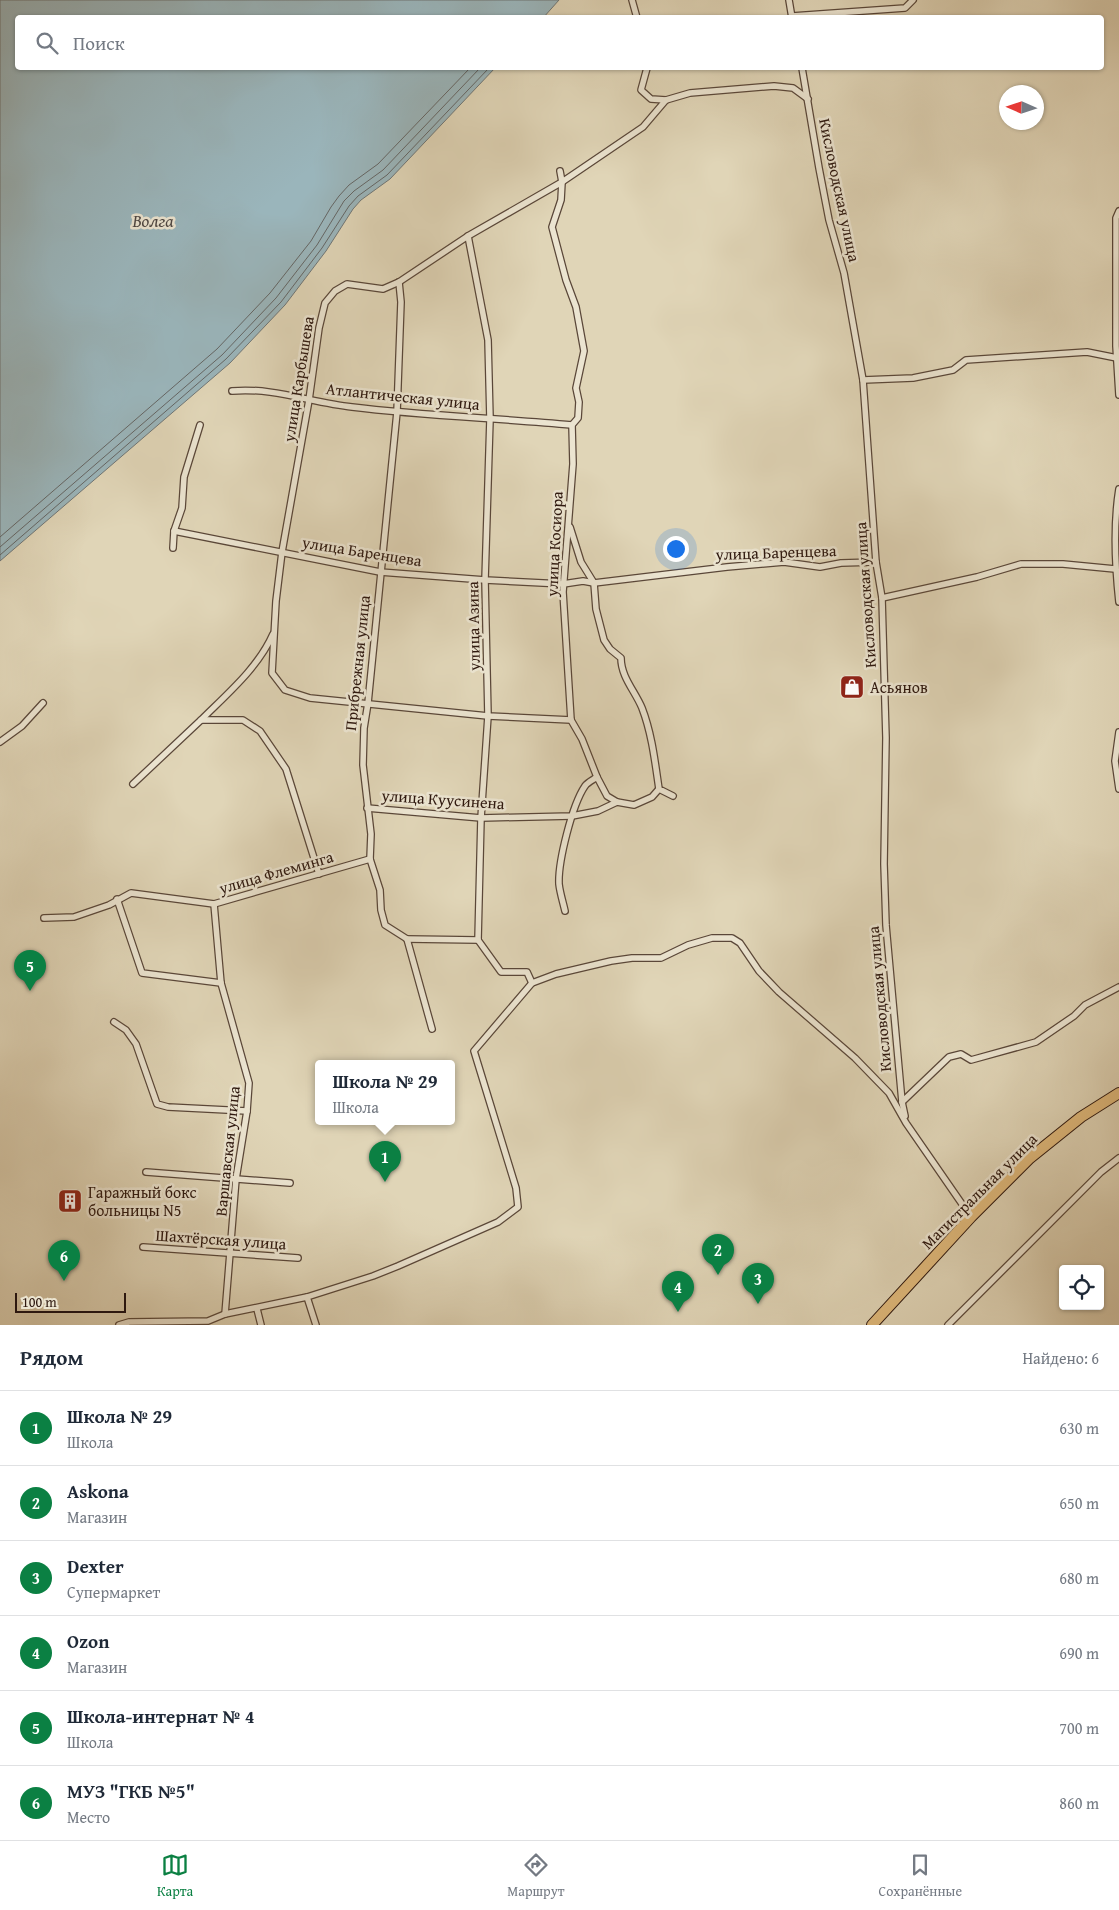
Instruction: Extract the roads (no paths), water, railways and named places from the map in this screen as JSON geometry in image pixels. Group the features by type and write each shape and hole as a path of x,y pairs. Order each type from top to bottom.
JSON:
{"highway":[{"name":"Магистральная улица","path":"872,1325 971,1217 1030,1158 1081,1117 1119,1093"}],"street":[{"path":"632,0 636,15"},
{"path":"789,0 792,15"},
{"path":"817,15 905,8 913,0"},
{"path":"646,70 641,90 651,99 666,100 690,93 774,86 793,88 808,99"},
{"name":"Кисловодская улица","path":"802,70 829,220 844,273 863,380 876,562 882,598 886,738 884,864 886,917 902,1102 906,1123"},
{"name":"улица Карбышева","path":"572,720 488,716 310,698 285,690 272,673 282,552 309,400 319,328 325,303 335,291 347,284 383,289 399,282 468,236 562,182 643,127 666,100"},
{"name":"улица Косиора","path":"560,171 562,200 552,228 566,280 576,307 584,351 576,388 580,402 578,418 572,425 573,464 563,584 572,720 607,796 617,802"},
{"path":"1119,211 1116,218 1119,396"},
{"name":"улица Азина","path":"468,236 488,340 490,418 485,580 488,716 481,818 478,940"},
{"name":"Прибрежная улица","path":"399,282 401,302 397,412 364,728 363,765 371,834 370,859 380,890 381,910 385,925 407,940"},
{"path":"863,380 913,378 953,370 966,360 1087,352 1117,358"},
{"name":"Атлантическая улица","path":"232,391 247,390 298,396 309,400 350,407 397,412 572,425"},
{"path":"173,548 174,530 182,508 184,476 200,425"},
{"path":"1119,489 1116,505 1115,569 1119,602"},
{"path":"568,520 581,562 594,583 596,609 604,640 610,649 621,658 623,674 634,690 643,710 655,759 659,789 672,796"},
{"name":"улица Баренцева","path":"174,530 380,572 563,584 583,581 594,583 727,566 784,562 820,567 841,563 876,562"},
{"path":"882,598 977,578 1021,564 1062,564 1115,569"},
{"path":"133,784 201,720 257,662 268,646 275,630"},
{"path":"0,742 22,726 43,702"},
{"path":"201,720 243,720 260,731 286,769 319,874"},
{"path":"1119,732 1116,761 1119,789"},
{"path":"565,911 559,884 561,864 572,816 586,785 597,777"},
{"name":"улица Куусинена","path":"367,808 481,818 572,816 598,811 617,802 634,805 652,797 659,789"},
{"name":"улица Флеминга","path":"44,918 74,917 108,905 131,893 214,904 370,859"},
{"path":"118,899 142,973 221,983"},
{"name":"Варшавская улица","path":"214,904 221,983 249,1083 247,1111 236,1179 225,1314"},
{"path":"119,1325 129,1322 208,1321 225,1314 307,1297 373,1276 498,1222 518,1207 516,1188 474,1051 532,983 556,974 611,961 632,958 661,958 688,945 712,938 732,938 740,943 759,971 779,992 855,1058 889,1093 906,1123 971,1217"},
{"path":"432,1029 407,940 478,940 501,972 527,972 532,983"},
{"path":"902,1102 949,1057 962,1054 972,1060 1036,1042 1074,1016 1085,1005 1119,987"},
{"path":"114,1022 126,1030 136,1044 157,1104 168,1107 247,1111"},
{"path":"948,1325 1101,1172 1119,1158"},
{"path":"146,1172 290,1183"},
{"name":"Шахтёрская улица","path":"143,1247 298,1258"},
{"path":"307,1297 316,1325"},
{"path":"257,1308 262,1325"}],"water":[{"name":"Волга","path":"0,0 559,0 546,15 15,15 15,70 493,70 390,179 361,200 353,209 326,251 285,305 230,363 0,561"}],"place":[{"name":"Асьянов","path":"852,687"},
{"name":"Школа-интернат № 4","path":"30,991"},
{"name":"Школа № 29","path":"385,1182"},
{"name":"Гаражный бокс больницы N5","path":"70,1201"},
{"name":"Askona","path":"718,1275"},
{"name":"МУЗ \"ГКБ №5\"","path":"64,1281"},
{"name":"Dexter","path":"758,1304"},
{"name":"Ozon","path":"678,1312"}]}
